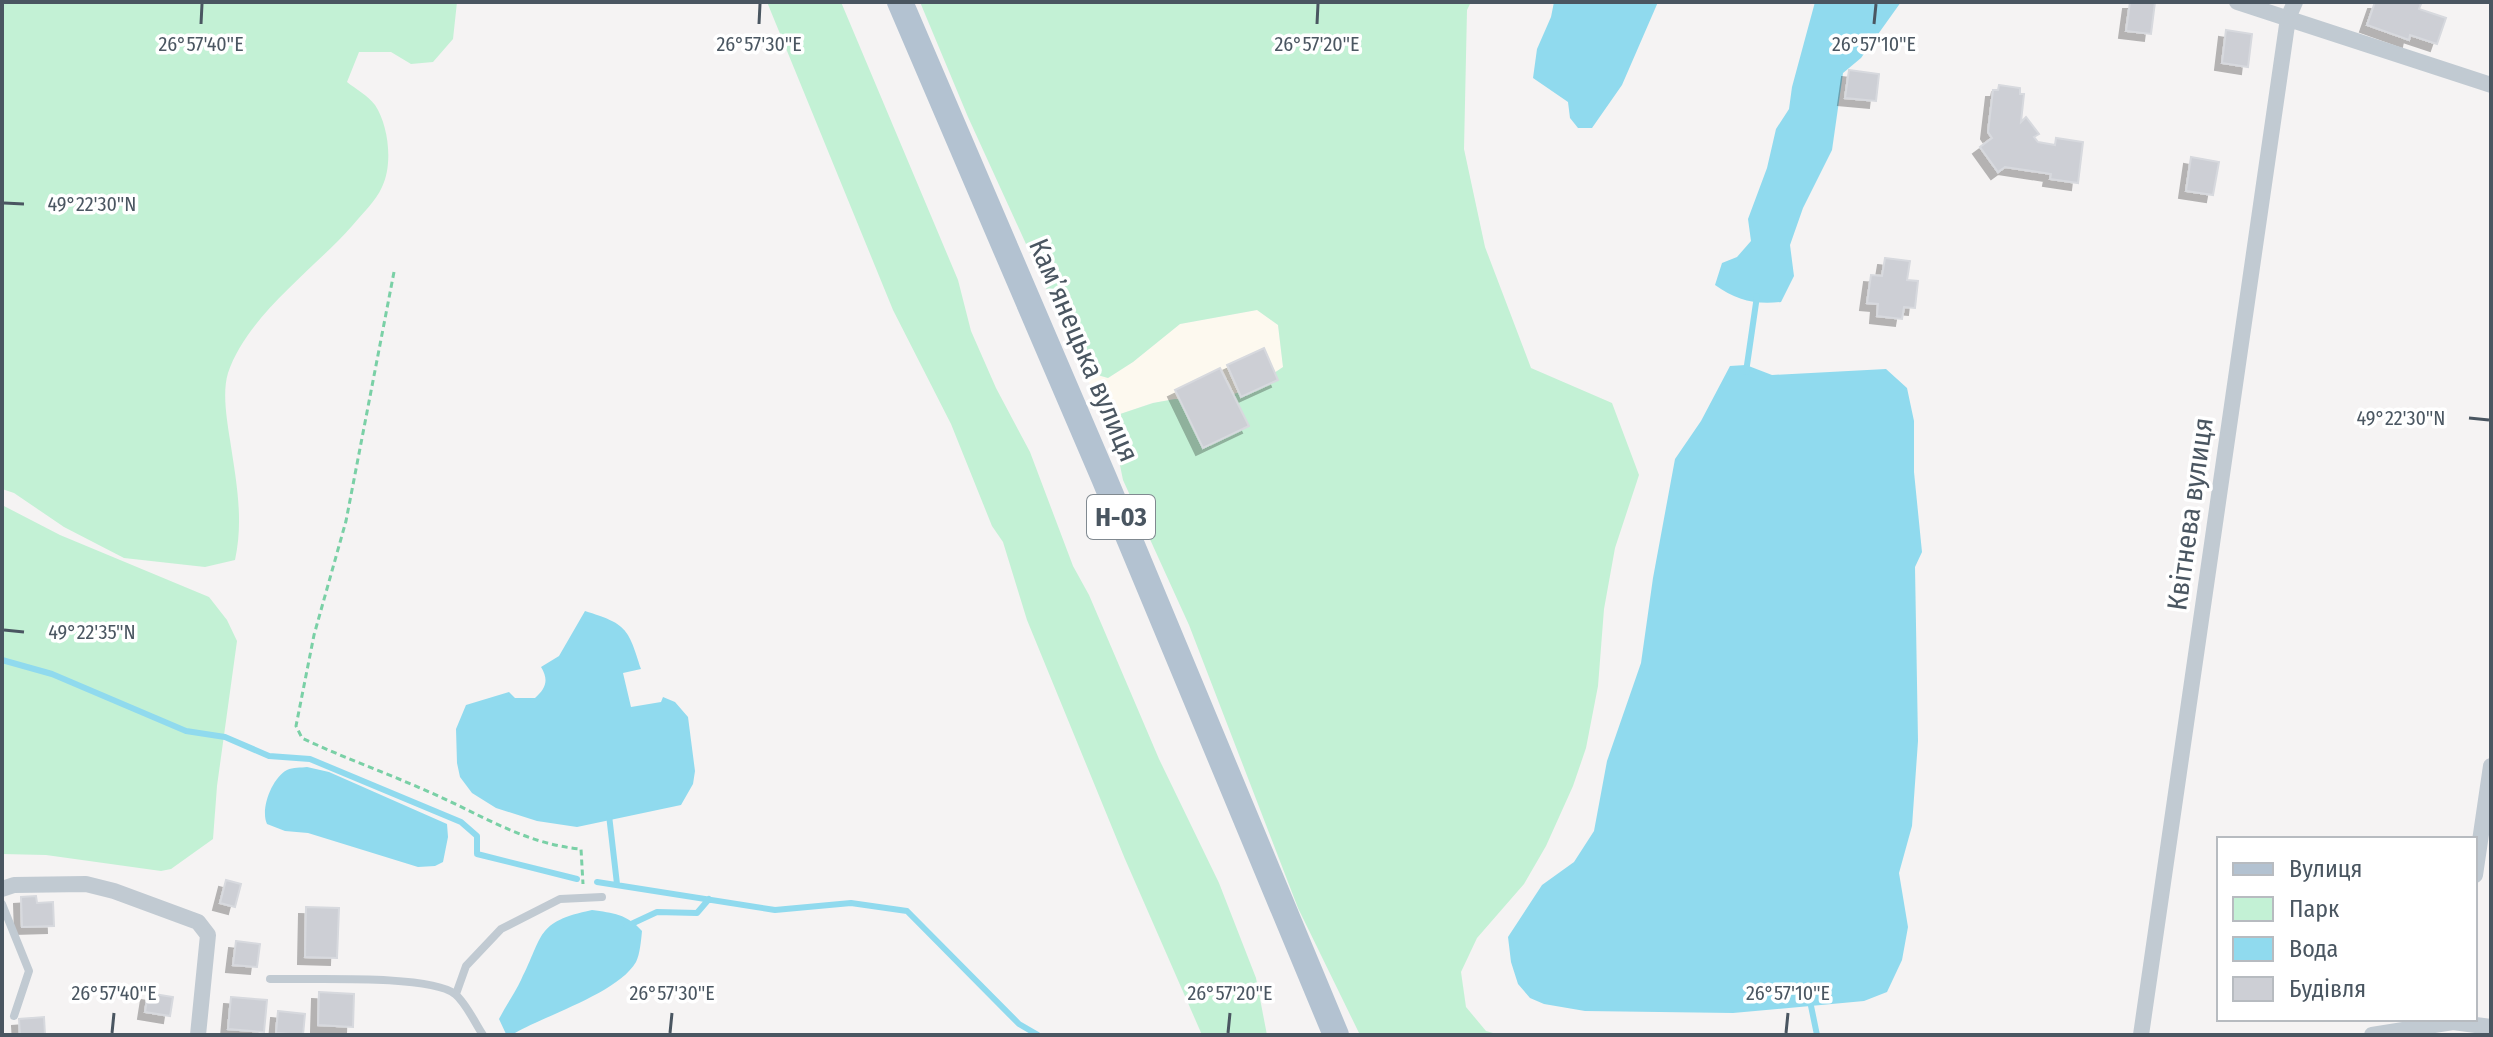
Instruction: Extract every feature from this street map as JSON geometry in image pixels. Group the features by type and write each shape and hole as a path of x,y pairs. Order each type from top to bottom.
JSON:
{"main road":[{"name":"Камʼянецька вулиця","path":"900,2 1104,478 1336,1035"}],"street":[{"path":"2237,2 2491,85"},
{"name":"Квітнева вулиця","path":"2141,1035 2288,18 2295,2"},
{"path":"2477,861 2491,766"},
{"path":"2,889 14,885 86,884 198,922 208,935 198,1035"},
{"path":"2372,1035 2448,1021"},
{"path":"2458,1021 2491,1027"}],"lane":[{"path":"456,994 466,966 501,929 560,899 602,897"},
{"path":"2,904 29,971 14,1016"},
{"path":"270,979 436,985 456,994 483,1035"}],"path":[{"path":"394,272 346,521 314,635 296,726 302,738 449,801 497,826 555,847 581,849 584,898"}],"shaded area":[{"path":"1257,310 1278,325 1283,367 1255,386 1213,402 1175,399 1121,414 1113,431 1084,372 1108,378 1180,324"}],"green space":[{"path":"2,2 457,2 453,39 433,62 411,64 391,52 359,52 347,82 375,105 384,124 388,168 382,187 352,226 265,313 237,352 228,373 226,406 239,515 235,560 205,567 124,558 64,527 14,493 2,489"},
{"path":"767,2 841,2 958,280 971,331 996,388 1030,452 1073,566 1089,595 1159,759 1219,883 1256,978 1267,1035 1202,1035 1125,859 1027,620 1003,542 992,526 951,424 893,310"},
{"path":"920,2 1471,2 1467,10 1464,149 1485,247 1531,368 1612,403 1639,475 1615,548 1604,609 1598,686 1586,748 1573,786 1546,846 1524,884 1477,938 1461,972 1466,1007 1486,1031 1500,1035 1360,1035 1298,908 1189,625 1123,480 1113,431 1120,414 1175,399 1213,402 1255,386 1283,367 1278,325 1257,310 1180,324 1108,378 1084,371 968,117"},
{"path":"2,505 60,535 209,597 227,620 237,641 217,786 213,839 171,869 161,871 46,855 2,854"}],"water":[{"path":"1554,2 1658,2 1622,85 1592,128 1578,128 1570,118 1568,102 1533,78 1537,49"},
{"path":"1815,2 1901,2 1861,58 1843,73 1832,150 1803,208 1790,245 1794,276 1781,302 1746,300 1715,285 1722,263 1737,257 1751,241 1748,219 1767,168 1776,129 1789,109"},
{"path":"1746,365 1772,375 1886,369 1907,388 1914,421 1914,472 1922,552 1915,567 1918,741 1912,826 1899,873 1908,927 1902,960 1887,992 1864,1001 1733,1013 1585,1011 1544,1004 1530,998 1518,984 1508,937 1542,885 1574,862 1594,831 1607,761 1641,663 1675,459 1701,421 1730,366"},
{"path":"585,611 617,624 633,644 641,669 623,673 631,707 661,702 663,697 675,702 688,717 695,771 693,784 681,805 577,827 537,821 496,808 472,793 460,777 456,729 466,705 509,692 515,698 535,698 545,684 541,667 559,656"},
{"path":"307,767 329,772 447,824 443,862 418,867 308,833 285,831 267,824 266,802 272,787 287,770"},
{"path":"592,910 625,918 642,931 636,962 614,984 598,993 515,1033 506,1034 499,1019 544,933 560,920"}],"building":[{"path":"2130,2 2155,2 2151,34 2126,31"},
{"path":"2375,2 2416,2 2421,4 2419,9 2446,18 2437,44 2410,35 2409,40 2367,25"},
{"path":"2226,30 2252,34 2248,67 2222,63"},
{"path":"1849,70 1879,74 1876,101 1845,98"},
{"path":"1999,85 2020,88 2020,94 2024,94 2021,122 2026,117 2039,134 2034,137 2038,142 2055,145 2056,138 2083,142 2078,183 2050,179 2051,174 2005,167 1998,172 1980,147 1992,138 1988,132 1993,90 1998,90"},
{"path":"2191,157 2219,162 2213,195 2186,191"},
{"path":"1885,258 1910,261 1907,280 1918,281 1915,308 1904,307 1902,319 1877,316 1878,304 1867,303 1871,275 1882,276"},
{"path":"1264,348 1278,380 1241,397 1227,365"},
{"path":"1220,368 1249,426 1203,448 1175,390"},
{"path":"226,880 241,884 235,907 220,903"},
{"path":"36,896 37,903 53,902 54,926 22,927 21,897"},
{"path":"306,907 339,908 337,958 305,957"},
{"path":"236,941 260,944 257,967 233,965"},
{"path":"319,992 354,994 353,1027 318,1025"},
{"path":"148,993 173,997 170,1016 145,1012"},
{"path":"231,997 267,1000 264,1032 228,1029"},
{"path":"278,1011 305,1014 303,1035 276,1033"},
{"path":"44,1017 45,1035 20,1035 19,1019"}],"waterway":[{"path":"1746,372 1757,296"},
{"path":"2,660 52,674 186,731 225,737 269,756 310,759 461,822 477,836 477,854 577,879"},
{"path":"609,815 617,884"},
{"path":"597,882 775,910 851,903 907,911 1019,1024 1038,1035"},
{"path":"627,926 657,912 697,913 709,899"},
{"path":"1810,1001 1817,1035"}]}
